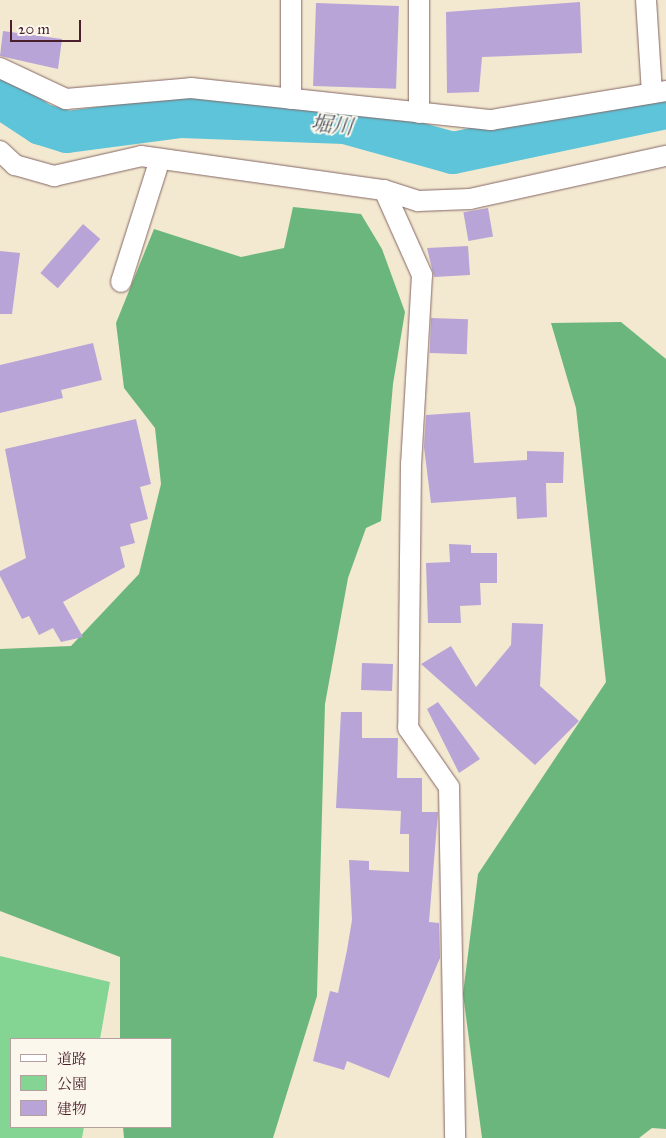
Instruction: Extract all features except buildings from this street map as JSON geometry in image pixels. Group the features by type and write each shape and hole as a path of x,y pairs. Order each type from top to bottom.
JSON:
{"street":[{"path":"291,0 291,99"},
{"path":"419,0 419,113"},
{"path":"0,68 66,99 191,88 491,120 659,92 646,0"},
{"path":"0,151 15,165 54,176 141,156 384,190 418,202 470,199 568,174 666,156"},
{"path":"122,282 160,159"},
{"path":"384,190 422,275 411,463 408,728 449,787 455,1138"}],"green space":[{"path":"293,207 361,214 382,249 405,312 393,384 381,521 366,528 348,578 325,704 317,996 273,1138 124,1138 123,1128 172,1128 172,1038 120,1038 120,957 0,911 0,649 71,646 139,574 161,484 155,428 124,388 116,323 154,229 241,257 284,248"},
{"path":"621,322 666,359 666,1129 652,1128 639,1138 482,1138 463,994 478,874 606,682 576,408 551,323"},
{"path":"0,956 110,982 100,1038 10,1038 10,1128 84,1128 82,1138 0,1138"}],"waterway":[{"name":"堀川","path":"0,97 41,124 67,132 181,117 345,123 453,153 666,108"}]}
